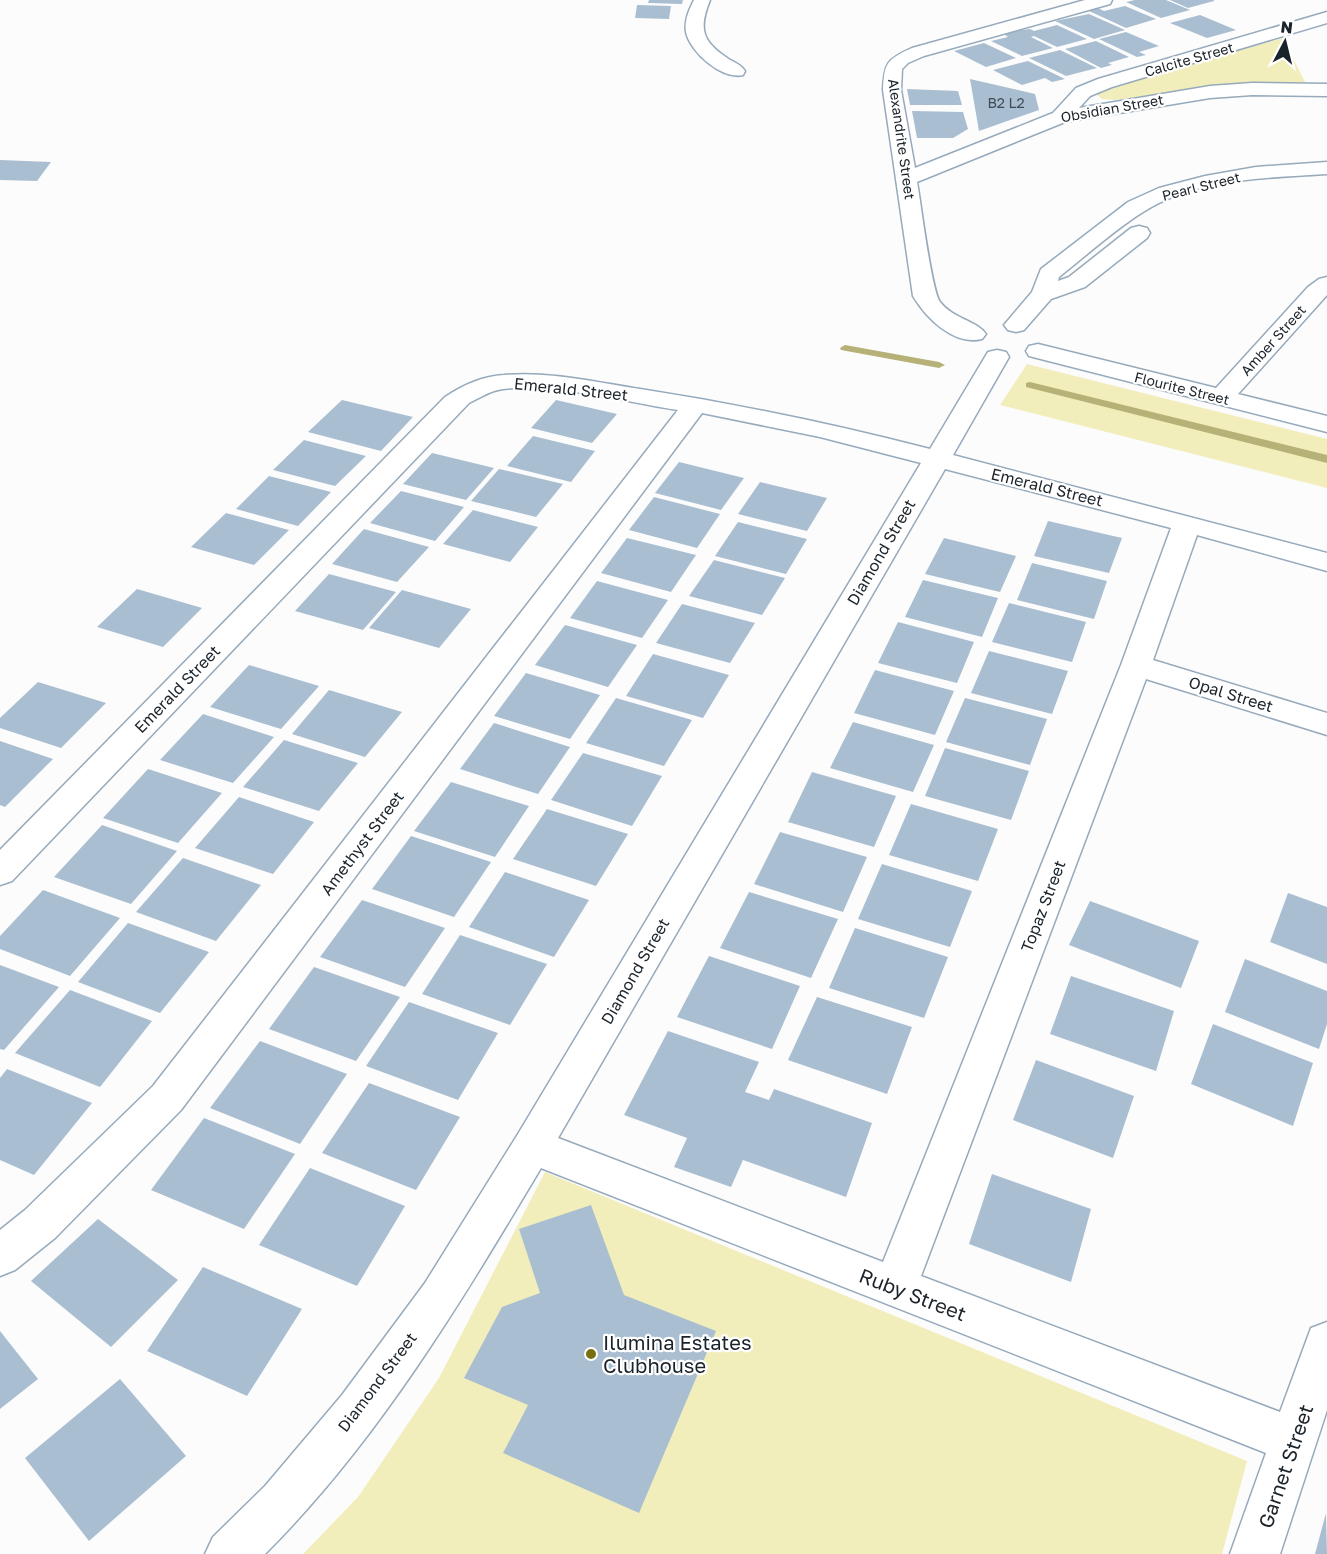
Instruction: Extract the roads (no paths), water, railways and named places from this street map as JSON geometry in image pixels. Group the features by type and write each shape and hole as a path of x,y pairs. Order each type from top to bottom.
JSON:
{"street":[{"path":"702,0 694,24 701,46 713,57 736,71"},
{"name":"Alexandrite Street","path":"986,345 944,320 932,310 925,296 908,178 892,90 893,68 902,59 918,52 1104,0"},
{"name":"Calcite Street","path":"1060,117 1083,92 1327,16"},
{"path":"1278,33 1327,35"},
{"name":"Obsidian Street","path":"908,178 1060,117 1210,92 1252,89 1327,90"},
{"name":"Pearl Street","path":"1016,325 1043,294 1049,274 1136,207 1166,192 1206,182 1256,172 1327,168"},
{"name":"Pearl Street","path":"1043,294 1077,282 1156,219 1187,203 1224,192 1269,184 1327,180"},
{"name":"Amber Street","path":"1221,398 1316,292 1327,284"},
{"path":"990,325 1016,325 1035,333 1041,345 1038,351 1021,358 986,345 980,328 990,325"},
{"name":"Diamond Street","path":"230,1554 282,1503 358,1411 440,1296 532,1146 936,458 986,345"},
{"name":"Flourite Street","path":"1038,351 1327,424"},
{"name":"Emerald Street","path":"0,872 454,402 471,390 505,382 554,384 696,404 774,420 936,458 1327,562"},
{"name":"Amethyst Street","path":"0,1256 40,1224 167,1098 696,404"},
{"name":"Topaz Street","path":"895,1287 1136,665 1187,523"},
{"name":"Opal Street","path":"1136,665 1327,724"},
{"name":"Ruby Street","path":"532,1146 1294,1441"},
{"name":"Garnet Street","path":"1255,1554 1327,1343"}],"waterway":[{"path":"845,348 939,365"},
{"path":"1030,385 1327,459"}],"place":[{"name":"Ilumina Estates Clubhouse","path":"591,1354"}]}
